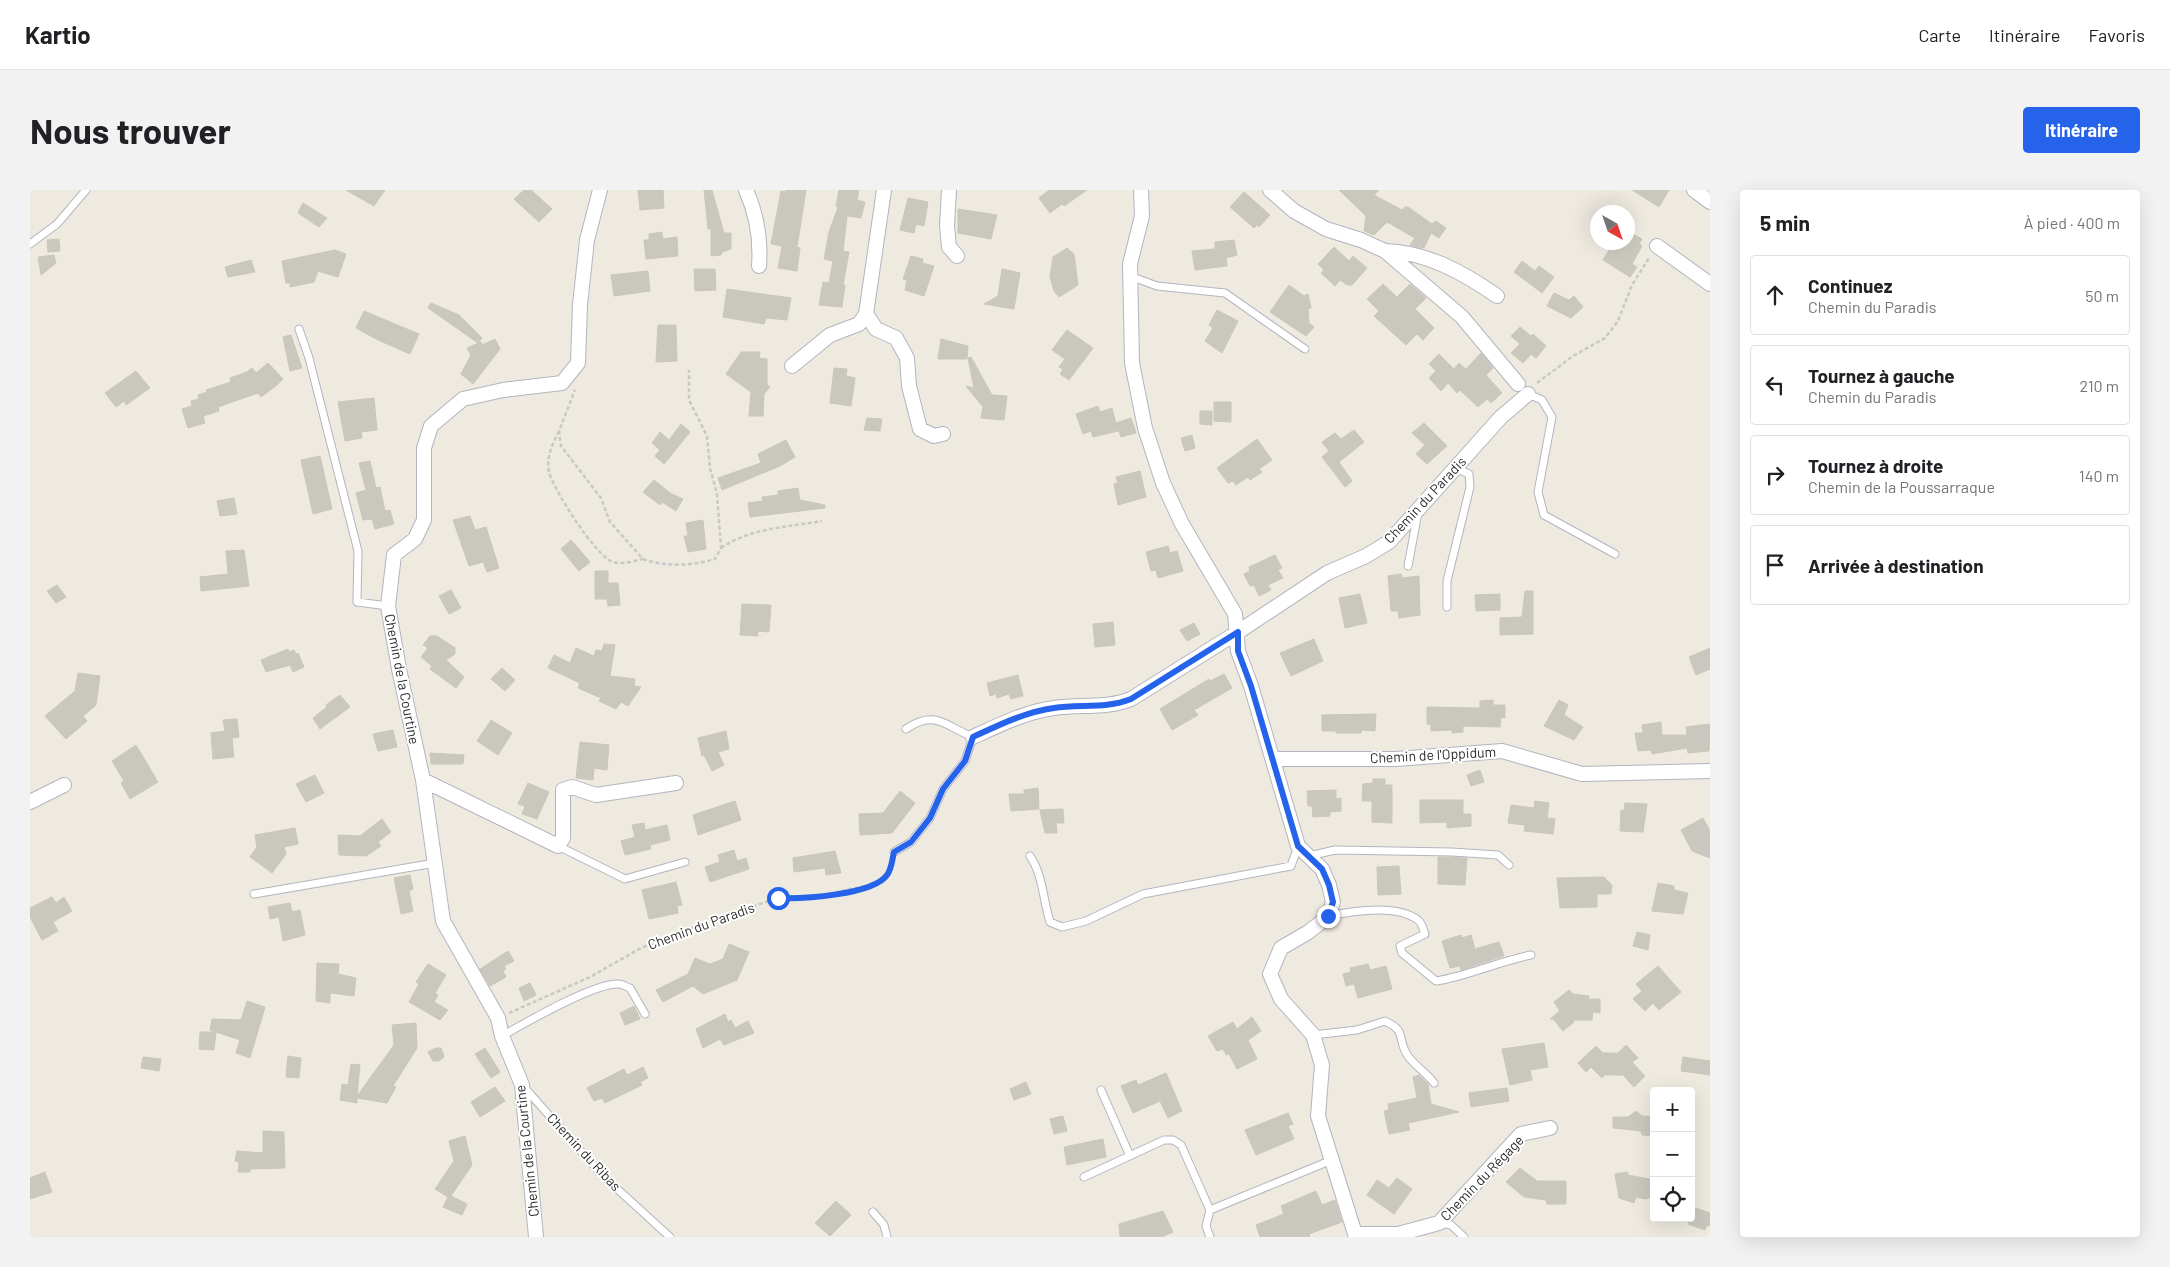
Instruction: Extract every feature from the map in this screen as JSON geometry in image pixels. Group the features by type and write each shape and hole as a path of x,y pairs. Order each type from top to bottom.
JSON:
{"street":[{"name":"Chemin de la Courtine","path":"536,1237 522,1085 502,1036 498,1018 443,921 423,780 399,669 388,606 394,555 415,539 424,520 424,448 431,426 462,399 502,390 562,383 578,363 580,305 587,240 600,190"},
{"path":"746,190 758,223 759,266"},
{"path":"792,366 830,335 858,324 866,314 884,190"},
{"path":"950,190 947,226 949,247 958,256"},
{"path":"1142,190 1142,216 1130,264 1132,363 1146,428 1163,483 1182,524 1235,614 1238,632 1238,651 1273,759 1298,846 1322,869 1329,885 1333,902 1328,916 1307,933 1281,948 1270,974 1281,999 1313,1034 1322,1065 1318,1116 1356,1236"},
{"path":"1270,190 1294,211 1326,229 1361,240 1385,251 1462,317 1518,384"},
{"path":"1694,190 1710,202"},
{"path":"1656,246 1710,284"},
{"path":"1385,251 1407,252 1437,262 1473,279 1497,296"},
{"path":"866,314 876,330 896,338 907,358 909,386 920,429 934,436 943,434"},
{"name":"Chemin du Paradis","path":"973,737 1013,719 1054,708 1116,705 1131,699 1238,632 1327,572 1366,556 1389,542 1418,512 1501,417 1528,394"},
{"name":"Chemin de l'Oppidum","path":"1273,759 1396,759 1502,751 1582,774 1710,771"},
{"path":"423,780 558,846 563,838 563,790 572,787 596,795 676,783"},
{"path":"30,802 64,785"},
{"name":"Chemin du Régage","path":"1356,1236 1398,1234 1439,1223 1521,1134 1550,1128"}],"lane":[{"path":"30,244 57,224 86,190"},
{"path":"1130,276 1157,286 1225,293 1305,350"},
{"path":"299,330 309,358 358,551 357,602 388,606"},
{"path":"1528,394 1542,400 1552,417 1538,492 1544,515 1615,554"},
{"path":"1445,479 1460,470 1469,474 1470,487 1447,581 1447,608"},
{"path":"1408,566 1418,512"},
{"path":"894,852 911,842 930,818 943,789 965,761 973,737 937,719 920,720 906,729"},
{"path":"558,846 625,879 685,862"},
{"path":"1030,856 1037,866 1043,900 1050,922 1062,927 1086,921 1144,894 1291,866 1298,846"},
{"path":"1309,856 1335,850 1452,852 1498,855 1509,865"},
{"path":"254,894 435,863"},
{"path":"1328,916 1364,912 1403,912 1420,921 1425,934 1400,946 1402,953 1436,981 1456,978 1512,958 1531,955"},
{"path":"502,1036 545,1012 585,993 618,984 630,988 645,1014"},
{"path":"1313,1034 1357,1030 1385,1021 1397,1027 1403,1039 1405,1052 1434,1083"},
{"name":"Chemin du Ribas","path":"522,1085 602,1175 670,1237"},
{"path":"1101,1090 1130,1156"},
{"path":"1084,1177 1164,1140 1173,1140 1181,1145 1210,1210 1206,1226 1210,1237"},
{"path":"1210,1210 1332,1160"},
{"path":"873,1212 884,1225 887,1237"},
{"path":"1439,1223 1451,1225 1464,1237"}],"path":[{"path":"1528,394 1529,389 1573,356 1604,338 1618,321 1632,286 1656,246"},
{"path":"688,370 689,400 707,436 710,468 717,494 720,516 721,548"},
{"path":"577,381 559,431 549,452 549,472 573,515 601,556 613,563 629,562 643,558"},
{"path":"559,431 561,446 601,498 610,522 643,558 654,563 704,562 715,559 721,548 731,541 756,532 822,521"},
{"name":"Chemin du Paradis","path":"498,1018 590,977 641,948 715,918 778,898 801,899 876,884 887,876 891,868 894,852"}],"building":[{"path":"346,190 385,190 374,206"},
{"path":"524,190 531,190 552,209 539,222 514,199"},
{"path":"638,190 663,190 664,208 640,210"},
{"path":"704,190 712,190 724,233 731,233 731,249 722,252 721,255 711,256 711,229 708,229"},
{"path":"786,190 806,190 797,247 800,248 797,271 778,268 782,246 771,244 781,191 785,192"},
{"path":"839,190 859,190 857,200 865,202 861,218 847,216 843,251 849,252 843,285 845,285 842,307 819,305 823,282 829,283 833,261 824,259 829,232 838,207 836,206"},
{"path":"1049,190 1087,190 1050,213 1039,198"},
{"path":"1339,190 1379,190 1374,195 1402,210 1408,207 1432,224 1436,221 1446,228 1439,238 1431,233 1424,248 1410,245 1415,238 1387,222 1374,235 1364,231 1366,216"},
{"path":"1632,190 1669,190 1659,207"},
{"path":"1244,192 1270,215 1259,227 1257,225 1254,228 1230,207"},
{"path":"908,198 928,202 924,226 916,224 914,233 900,230"},
{"path":"303,203 327,218 319,227 298,213"},
{"path":"958,209 997,215 991,239 958,233"},
{"path":"662,232 663,239 677,237 678,256 646,259 644,240 649,240 649,234"},
{"path":"1635,235 1642,239 1639,244 1642,246 1632,264 1637,267 1630,277 1603,260 1609,250 1635,250"},
{"path":"59,239 60,251 48,252 47,240"},
{"path":"1234,240 1237,255 1226,258 1227,266 1195,270 1192,251 1215,249 1215,242"},
{"path":"1334,247 1349,261 1353,256 1367,268 1352,285 1347,285 1340,280 1335,286 1321,273 1324,270 1318,264"},
{"path":"1067,248 1074,254 1078,285 1059,297 1054,291 1050,277 1053,257"},
{"path":"335,250 346,254 338,277 318,271 314,282 290,287 290,283 286,283 282,261"},
{"path":"54,255 56,263 41,275 38,257"},
{"path":"911,256 923,259 922,263 934,266 924,296 905,290 907,280 903,279"},
{"path":"251,260 255,272 228,277 225,267"},
{"path":"1522,261 1535,271 1539,266 1554,277 1542,293 1514,272"},
{"path":"694,269 715,269 716,290 695,291"},
{"path":"1002,269 1020,273 1014,309 984,304 998,296"},
{"path":"648,271 650,291 614,296 611,275"},
{"path":"1383,284 1397,297 1410,284 1426,298 1415,309 1434,328 1423,340 1417,334 1406,345 1374,316 1379,311 1367,299"},
{"path":"1289,285 1304,296 1308,294 1311,308 1308,309 1309,323 1314,327 1306,336 1270,312"},
{"path":"727,289 791,298 787,320 766,318 764,324 723,317"},
{"path":"1554,293 1569,300 1574,296 1583,307 1571,318 1547,306"},
{"path":"431,303 459,315 482,338 478,343 428,308"},
{"path":"1217,310 1238,321 1222,353 1205,341 1213,328 1209,325"},
{"path":"364,311 419,334 410,354 356,328"},
{"path":"658,325 676,325 677,361 656,362"},
{"path":"1520,327 1531,336 1533,334 1546,346 1536,358 1531,354 1523,363 1511,353 1520,344 1511,336"},
{"path":"1067,330 1093,348 1069,380 1060,374 1063,369 1059,367 1065,359 1052,350"},
{"path":"291,335 302,368 290,371 283,337"},
{"path":"495,339 500,349 473,384 461,374 471,355 467,348 481,342 482,345"},
{"path":"941,339 968,346 967,359 938,359"},
{"path":"741,352 760,352 759,358 767,359 767,384 770,387 764,394 763,416 749,416 751,392 726,374"},
{"path":"1481,353 1493,368 1486,375 1502,393 1491,403 1487,399 1478,407 1460,390 1457,393 1448,383 1441,391 1429,378 1436,371 1429,364 1439,354 1454,369 1459,363 1466,369"},
{"path":"971,357 992,395 1007,396 1004,420 981,418 983,407 966,386 974,388 968,358"},
{"path":"268,363 283,379 277,385 261,397 258,393 218,407 219,411 203,416 205,423 188,428 182,409 192,406 191,401 199,399 198,395 207,392 206,390 231,382 230,378 247,372 252,368 256,373"},
{"path":"834,368 847,369 846,376 855,378 851,406 830,403"},
{"path":"136,371 150,388 126,405 124,401 116,407 105,393"},
{"path":"374,398 377,430 361,432 362,438 345,441 338,402"},
{"path":"1214,402 1231,402 1231,422 1214,421"},
{"path":"1098,406 1100,412 1112,408 1118,431 1093,437 1091,431 1083,434 1076,414"},
{"path":"1200,411 1212,411 1212,425 1200,424"},
{"path":"867,418 882,419 880,431 864,430"},
{"path":"1131,418 1136,433 1121,437 1116,423"},
{"path":"1424,423 1447,446 1427,464 1416,454 1425,445 1412,433"},
{"path":"681,424 690,432 664,464 655,456 660,450 652,443 660,432 669,440"},
{"path":"1354,430 1364,442 1339,462 1352,481 1345,487 1322,457 1329,451 1322,442 1335,433 1341,439"},
{"path":"1192,435 1195,448 1185,451 1181,438"},
{"path":"1257,439 1272,460 1259,469 1262,472 1250,480 1248,477 1236,485 1233,481 1228,483 1217,468"},
{"path":"786,440 795,457 780,466 722,490 718,478 761,463 758,454"},
{"path":"320,456 332,509 313,514 301,460"},
{"path":"370,461 376,488 380,487 385,511 390,510 394,524 375,529 372,519 363,520 356,493 366,490 359,463"},
{"path":"1140,471 1146,497 1118,505 1114,484 1118,483 1116,477"},
{"path":"654,480 670,493 683,499 676,511 662,502 660,505 643,492"},
{"path":"798,488 800,500 825,505 825,508 750,517 748,503 763,501 762,497 778,495 778,491"},
{"path":"234,498 237,514 220,516 217,501"},
{"path":"470,516 475,530 486,527 499,568 487,572 483,562 469,566 453,520"},
{"path":"703,520 706,549 688,552 684,536 688,536 686,523"},
{"path":"571,540 590,562 579,571 561,549"},
{"path":"1168,546 1170,553 1177,551 1183,571 1158,578 1156,570 1151,571 1146,552"},
{"path":"244,550 249,586 201,591 200,577 228,574 226,551"},
{"path":"1275,555 1282,568 1278,570 1283,578 1268,585 1271,590 1259,596 1254,585 1250,586 1244,574 1250,571 1249,567"},
{"path":"595,571 608,571 608,583 618,583 620,605 608,606 607,599 595,599"},
{"path":"1401,574 1402,578 1419,576 1420,615 1399,618 1398,611 1391,611 1388,576"},
{"path":"57,585 66,597 56,603 47,591"},
{"path":"451,590 461,608 449,614 439,596"},
{"path":"1525,591 1533,591 1533,634 1500,635 1500,618 1522,617"},
{"path":"1360,594 1367,623 1345,628 1339,598"},
{"path":"1500,594 1500,610 1476,611 1475,595"},
{"path":"742,604 771,605 769,632 758,631 758,636 740,635"},
{"path":"1113,622 1115,645 1095,647 1093,624"},
{"path":"1194,623 1200,634 1187,641 1180,630"},
{"path":"430,636 437,636 455,648 455,654 446,660 464,677 456,688 430,669 432,666 421,657 428,648 423,645"},
{"path":"1314,639 1323,661 1291,676 1280,653"},
{"path":"604,644 615,645 610,676 635,679 634,686 641,687 628,706 621,702 616,709 599,701 601,698 578,688 580,683 548,668 554,655 570,663 576,648 594,656 596,650 602,651"},
{"path":"1710,648 1710,669 1696,675 1689,657"},
{"path":"288,649 289,652 294,650 296,654 298,653 304,667 293,672 290,665 266,672 261,660"},
{"path":"502,668 515,680 505,691 491,679"},
{"path":"78,673 100,676 96,705 83,716 87,721 66,739 45,716 75,691"},
{"path":"1224,674 1232,688 1194,710 1198,715 1172,730 1160,709 1209,679 1210,681"},
{"path":"1018,675 1023,696 1011,699 1009,694 997,698 996,694 990,696 987,683"},
{"path":"340,695 350,707 320,729 313,718"},
{"path":"1493,700 1493,705 1505,705 1505,718 1501,717 1500,727 1463,726 1463,732 1452,733 1452,730 1431,731 1431,725 1427,724 1427,707 1480,708 1480,701"},
{"path":"1559,700 1568,705 1564,715 1583,727 1574,740 1544,726"},
{"path":"1376,714 1375,731 1362,730 1361,733 1336,733 1336,731 1322,731 1322,715"},
{"path":"237,719 239,737 232,738 234,757 213,759 211,733 225,731 223,720"},
{"path":"491,720 512,733 498,755 477,741"},
{"path":"1661,722 1662,735 1687,735 1686,727 1710,724 1709,751 1688,753 1687,748 1652,754 1651,750 1638,751 1635,733 1643,733 1642,725"},
{"path":"393,730 397,747 378,751 373,734"},
{"path":"726,731 729,749 718,752 724,765 712,771 704,755 702,756 698,738"},
{"path":"580,742 609,745 607,770 594,768 593,780 576,778"},
{"path":"136,745 158,782 130,799 121,783 124,781 112,761"},
{"path":"430,753 464,755 463,764 431,764"},
{"path":"1480,770 1484,782 1471,786 1467,775"},
{"path":"315,775 324,793 306,802 296,784"},
{"path":"1373,779 1385,779 1385,785 1392,785 1392,823 1372,822 1372,801 1362,801 1363,784 1373,783"},
{"path":"528,783 549,792 537,819 522,814 525,806 518,804"},
{"path":"1038,788 1039,809 1011,811 1009,794 1024,794 1024,790"},
{"path":"1336,790 1336,799 1341,798 1341,811 1330,812 1330,816 1313,817 1312,806 1308,806 1307,791"},
{"path":"900,791 915,803 892,833 860,835 859,814 883,813"},
{"path":"1420,800 1463,800 1463,814 1471,814 1471,826 1447,828 1447,822 1420,823"},
{"path":"735,801 741,820 698,835 693,815"},
{"path":"1535,801 1549,803 1547,818 1555,819 1553,834 1524,831 1525,825 1508,823 1511,805 1534,808"},
{"path":"1625,803 1647,804 1643,832 1620,831 1621,810 1624,811"},
{"path":"1063,809 1064,823 1056,823 1057,833 1045,833 1040,810"},
{"path":"1703,818 1710,831 1710,858 1692,851 1681,830"},
{"path":"382,819 391,832 378,842 381,846 366,856 339,855 338,835 360,836"},
{"path":"644,823 645,830 667,825 670,840 650,845 651,849 625,855 621,841 635,837 632,825"},
{"path":"295,828 298,844 284,847 286,854 272,873 250,857 257,847 255,835"},
{"path":"734,850 737,861 746,858 749,869 710,882 705,867 720,862 718,855"},
{"path":"835,851 841,873 826,875 825,868 794,872 793,858"},
{"path":"1438,857 1467,858 1465,885 1438,884"},
{"path":"1399,866 1401,894 1378,895 1377,867"},
{"path":"410,875 413,889 409,891 413,911 401,914 394,878"},
{"path":"1604,877 1612,885 1611,894 1597,894 1597,907 1560,908 1557,878"},
{"path":"676,882 682,905 677,906 678,913 649,919 642,890"},
{"path":"1658,883 1674,886 1674,890 1688,893 1683,914 1652,911"},
{"path":"52,897 56,903 64,897 72,911 53,922 58,931 42,940 30,917 30,908"},
{"path":"290,903 292,912 300,910 305,935 283,941 279,917 270,919 268,907"},
{"path":"1637,932 1650,935 1648,950 1633,946"},
{"path":"1461,935 1462,938 1471,935 1475,949 1499,942 1504,956 1461,970 1460,966 1450,968 1442,941"},
{"path":"729,944 749,952 737,980 703,994 693,986 663,1002 656,990 688,974 695,958 710,964 723,959"},
{"path":"508,951 514,961 504,966 506,969 503,971 506,977 490,986 480,969"},
{"path":"317,963 339,964 338,974 356,978 354,996 330,993 330,1003 316,1001"},
{"path":"428,964 446,975 435,993 438,995 434,1002 448,1010 440,1020 409,1002 419,984 416,982"},
{"path":"1368,964 1370,970 1386,966 1392,989 1358,998 1354,984 1346,986 1343,974 1351,972 1350,968"},
{"path":"1658,966 1681,992 1659,1010 1653,1003 1645,1011 1633,999 1642,991 1636,984"},
{"path":"530,983 536,995 524,1001 519,988"},
{"path":"1569,990 1573,994 1589,996 1588,999 1600,999 1600,1013 1593,1012 1592,1020 1572,1020 1574,1022 1563,1031 1553,1019 1550,1019 1560,1011 1554,1002"},
{"path":"247,1001 265,1007 250,1058 236,1053 240,1040 210,1030 212,1019 241,1020"},
{"path":"634,1006 640,1019 625,1025 620,1013"},
{"path":"725,1014 728,1022 731,1020 735,1028 748,1021 754,1033 724,1045 720,1039 703,1048 696,1029"},
{"path":"1252,1017 1261,1031 1248,1040 1257,1059 1237,1069 1229,1054 1226,1055 1223,1049 1217,1051 1208,1036 1233,1022 1237,1029"},
{"path":"416,1023 417,1048 393,1086 396,1087 387,1103 357,1098 357,1103 340,1100 342,1084 348,1085 351,1064 360,1065 357,1096 394,1045 392,1025"},
{"path":"200,1032 216,1032 214,1050 199,1049"},
{"path":"1544,1043 1548,1067 1530,1070 1532,1080 1510,1085 1502,1049"},
{"path":"1626,1045 1638,1058 1632,1062 1645,1076 1634,1087 1623,1075 1604,1075 1602,1078 1591,1067 1586,1072 1578,1063 1596,1046 1603,1053 1618,1053"},
{"path":"441,1048 444,1057 439,1061 433,1061 428,1052"},
{"path":"485,1048 500,1072 491,1078 475,1054"},
{"path":"288,1056 301,1058 299,1078 286,1077"},
{"path":"143,1057 161,1059 159,1071 141,1068"},
{"path":"1683,1057 1710,1061 1710,1075 1681,1071"},
{"path":"643,1067 648,1078 640,1082 642,1085 605,1103 602,1098 594,1101 587,1088 624,1069 627,1075"},
{"path":"1166,1073 1182,1111 1168,1118 1160,1101 1133,1113 1121,1086 1136,1080 1138,1085"},
{"path":"1419,1075 1428,1084 1431,1104 1459,1112 1408,1123 1410,1130 1389,1134 1384,1111 1389,1110 1388,1104 1417,1098 1413,1077"},
{"path":"1026,1082 1031,1094 1014,1100 1010,1089"},
{"path":"495,1087 505,1101 480,1117 471,1102"},
{"path":"1507,1088 1509,1101 1471,1107 1469,1093"},
{"path":"1636,1111 1642,1116 1650,1117 1650,1136 1642,1135 1641,1131 1613,1128 1613,1117 1628,1117"},
{"path":"1288,1113 1293,1124 1288,1126 1294,1139 1256,1155 1245,1130"},
{"path":"1063,1116 1067,1131 1054,1134 1050,1119"},
{"path":"263,1131 284,1132 285,1168 250,1169 250,1172 238,1172 239,1162 235,1161 237,1151 263,1153"},
{"path":"465,1136 472,1165 451,1196 467,1204 462,1215 443,1207 448,1197 435,1189 454,1161 449,1141"},
{"path":"1103,1139 1106,1157 1067,1165 1064,1147"},
{"path":"1520,1168 1537,1181 1566,1181 1566,1204 1547,1204 1546,1200 1524,1197 1506,1182"},
{"path":"45,1172 52,1192 30,1199 30,1178"},
{"path":"1628,1172 1628,1175 1650,1179 1650,1197 1646,1199 1636,1197 1634,1203 1619,1198 1615,1174"},
{"path":"1397,1178 1412,1189 1394,1214 1367,1195 1377,1180 1389,1188"},
{"path":"1316,1191 1322,1205 1335,1200 1342,1222 1309,1234 1310,1237 1260,1237 1256,1225 1284,1214 1281,1206"},
{"path":"836,1201 851,1215 830,1236 815,1223"},
{"path":"1695,1208 1710,1213 1710,1226 1707,1225 1705,1230 1688,1224 1689,1222 1695,1222"},
{"path":"1163,1211 1173,1232 1162,1237 1120,1237 1119,1224"}],"route":[{"path":"778,898 801,899 852,891 876,884 887,876 891,868 894,852 911,842 930,818 943,789 965,761 973,737 1013,719 1054,708 1116,705 1131,699 1238,632 1238,651 1251,686 1298,846 1322,869 1329,885 1333,902 1328,916"}]}
